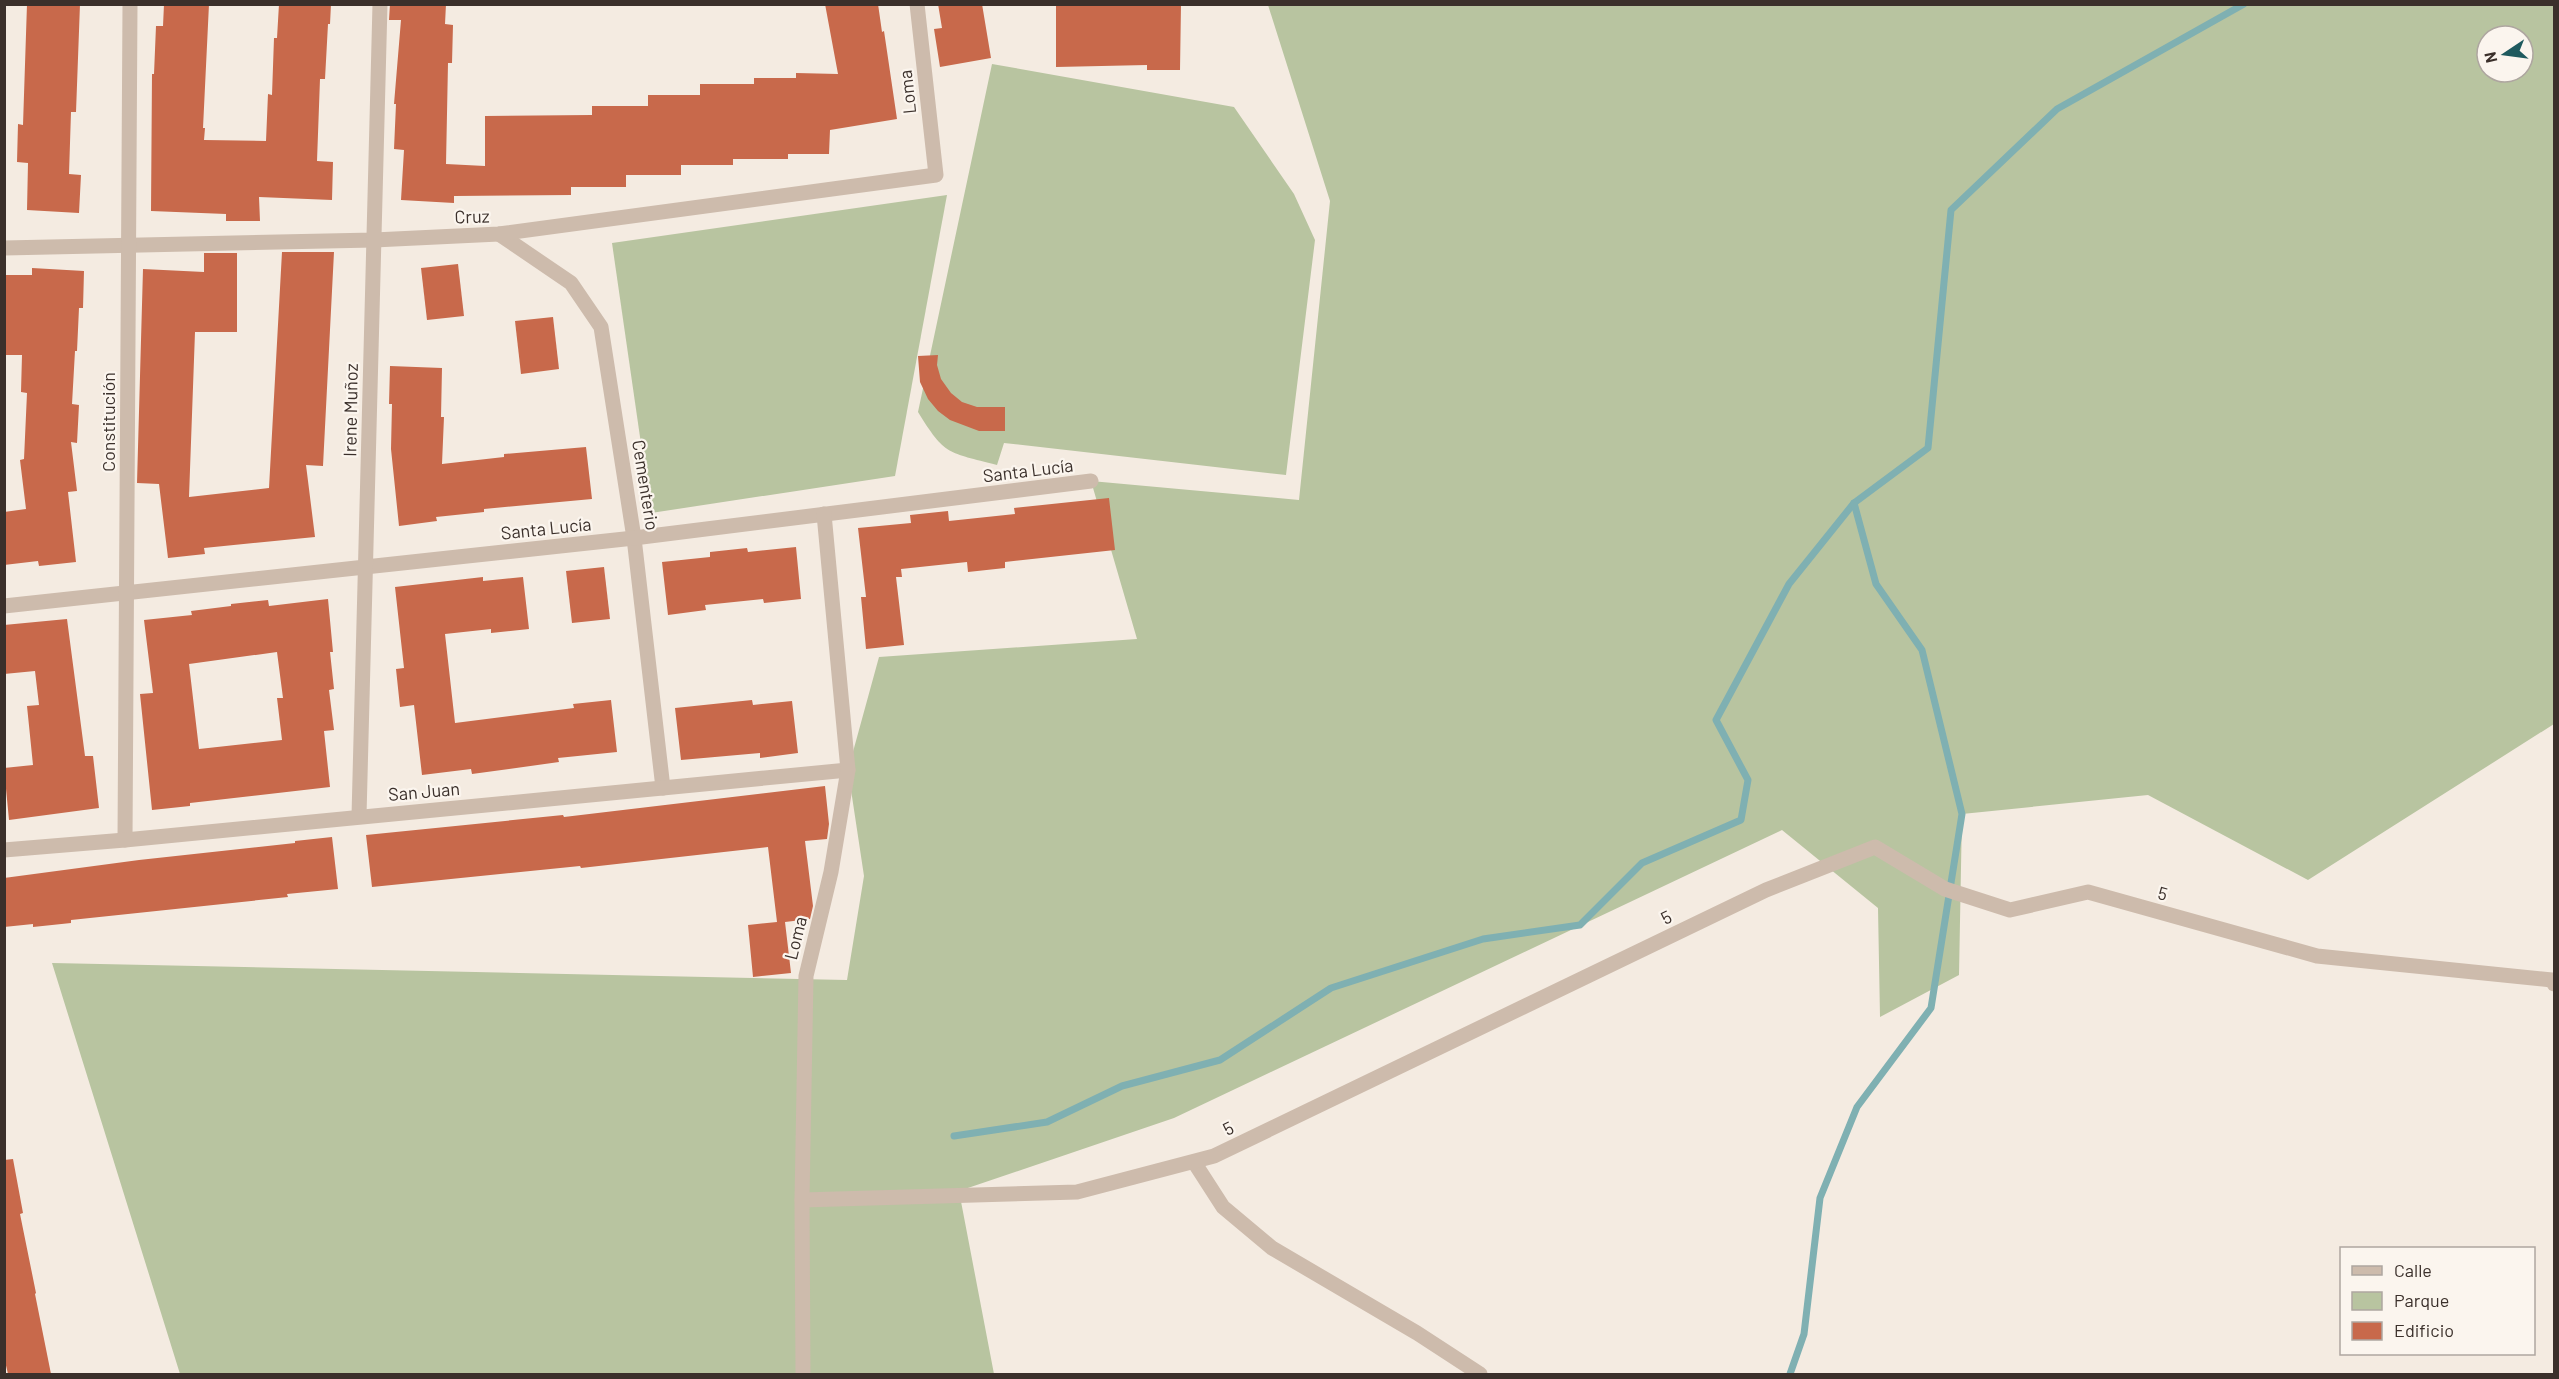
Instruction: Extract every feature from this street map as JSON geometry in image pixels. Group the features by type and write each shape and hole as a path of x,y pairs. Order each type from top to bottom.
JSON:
{"street":[{"name":"Constitución","path":"125,840 130,4"},
{"name":"Irene Muñoz","path":"359,816 380,4"},
{"name":"Loma","path":"917,4 936,175"},
{"name":"Cruz","path":"4,248 374,240 500,234 936,175"},
{"name":"Cementerio","path":"500,234 571,283 601,327 634,538 663,788"},
{"name":"Santa Lucía","path":"4,606 634,538 1092,482"},
{"name":"Loma","path":"803,1374 802,1200 806,976 831,872 848,770 824,514"},
{"name":"San Juan","path":"4,850 848,770"},
{"name":"5","path":"802,1200 1077,1192 1214,1156 1766,890 1875,847 1945,889 2010,910 2088,892 2317,956 2554,978"},
{"path":"1194,1162 1223,1207 1272,1248 1417,1332 1480,1374"}],"green space":[{"path":"1268,5 2554,5 2554,724 2308,880 2148,795 1962,814 1959,975 1880,1017 1878,908 1782,830 1174,1118 959,1191 994,1374 180,1374 52,963 847,980 864,876 848,770 879,657 1137,639 1091,481 1299,500 1330,201"},
{"path":"992,64 1234,107 1294,194 1315,240 1286,475 1004,443 997,465 949,450 927,426 918,412"},
{"path":"947,195 895,476 651,513 612,243"}],"building":[{"path":"27,4 80,4 76,112 71,112 69,174 81,175 79,213 27,210 28,163 17,162 18,124 23,125"},
{"path":"164,4 209,4 204,140 266,141 268,94 272,95 274,38 277,38 279,4 331,4 325,79 320,79 317,161 333,162 332,200 259,197 260,221 226,221 226,214 151,211 152,74 154,74 156,26 163,26"},
{"path":"390,4 446,4 445,24 453,25 452,63 448,63 446,164 485,166 485,116 592,115 592,106 648,106 648,95 700,95 700,84 754,84 754,78 796,78 796,73 838,74 825,4 878,4 897,119 830,130 829,154 788,154 788,159 733,159 733,165 681,165 681,175 626,175 626,187 571,187 571,195 454,196 454,203 401,200 404,150 394,149 396,104 394,104 401,20 389,20"},
{"path":"938,4 982,4 991,58 940,67 934,29 942,28"},
{"path":"1056,4 1181,4 1180,70 1147,70 1147,65 1056,67"},
{"path":"282,252 334,252 323,466 306,465 315,537 204,548 205,554 168,558 159,484 137,483 143,269 204,272 204,253 237,253 237,332 195,332 189,497 269,488"},
{"path":"458,264 464,316 427,320 421,268"},
{"path":"32,268 84,271 83,308 79,308 72,404 79,405 77,443 71,442 77,491 68,492 76,562 39,566 38,561 4,565 4,512 26,509 20,460 24,459 27,393 21,392 22,355 4,355 4,275 32,275"},
{"path":"553,317 559,369 521,374 515,321"},
{"path":"938,355 937,365 941,379 951,393 962,402 977,407 1005,407 1005,431 979,431 950,420 938,411 928,399 920,382 918,356"},
{"path":"390,366 442,368 441,417 444,417 442,464 504,457 504,454 586,447 592,499 484,509 484,512 436,517 437,521 399,526 391,449"},
{"path":"1109,498 1115,550 1005,562 1005,568 968,572 967,562 901,569 902,577 896,577 904,645 866,649 861,597 866,597 858,528 911,523 910,515 948,511 949,521 1015,514 1014,508"},
{"path":"796,547 801,599 764,603 763,599 705,605 706,610 668,615 662,562 710,557 710,552 747,548 748,552"},
{"path":"604,567 610,619 572,623 566,571"},
{"path":"483,577 483,581 523,577 529,629 491,633 491,629 445,634 455,723 574,708 573,704 611,700 617,752 558,758 559,762 472,774 471,769 422,775 414,705 400,707 396,669 404,668 395,587"},
{"path":"328,599 334,689 329,690 334,730 324,731 330,787 190,803 190,806 152,810 140,694 153,693 144,620 192,615 191,611 231,606 231,604 268,600 269,606","holes":["277,652 283,698 277,698 282,740 199,749 189,664"]},
{"path":"67,619 85,756 93,756 99,808 9,820 4,768 33,765 27,706 39,705 35,671 4,674 4,625"},
{"path":"752,700 753,705 792,701 798,753 760,758 760,753 681,760 675,708"},
{"path":"825,786 829,824 827,839 805,841 813,906 810,919 785,922 791,973 753,977 748,925 777,922 768,847 581,868 580,866 372,887 366,835 563,815 564,817"},
{"path":"332,837 338,889 287,894 288,897 71,920 71,923 4,927 4,878"},
{"path":"13,1159 23,1213 20,1214 51,1374 8,1374 4,1357 4,1160"}],"waterway":[{"path":"954,1136 1047,1122 1122,1086 1220,1060 1331,988 1483,939 1580,925 1642,863 1741,820 1748,780 1716,720 1789,584 1854,503 1928,448 1951,210 2057,109 2244,4"},
{"path":"1790,1374 1804,1334 1820,1198 1857,1107 1931,1008 1962,814 1922,650 1876,584 1854,503"}]}
